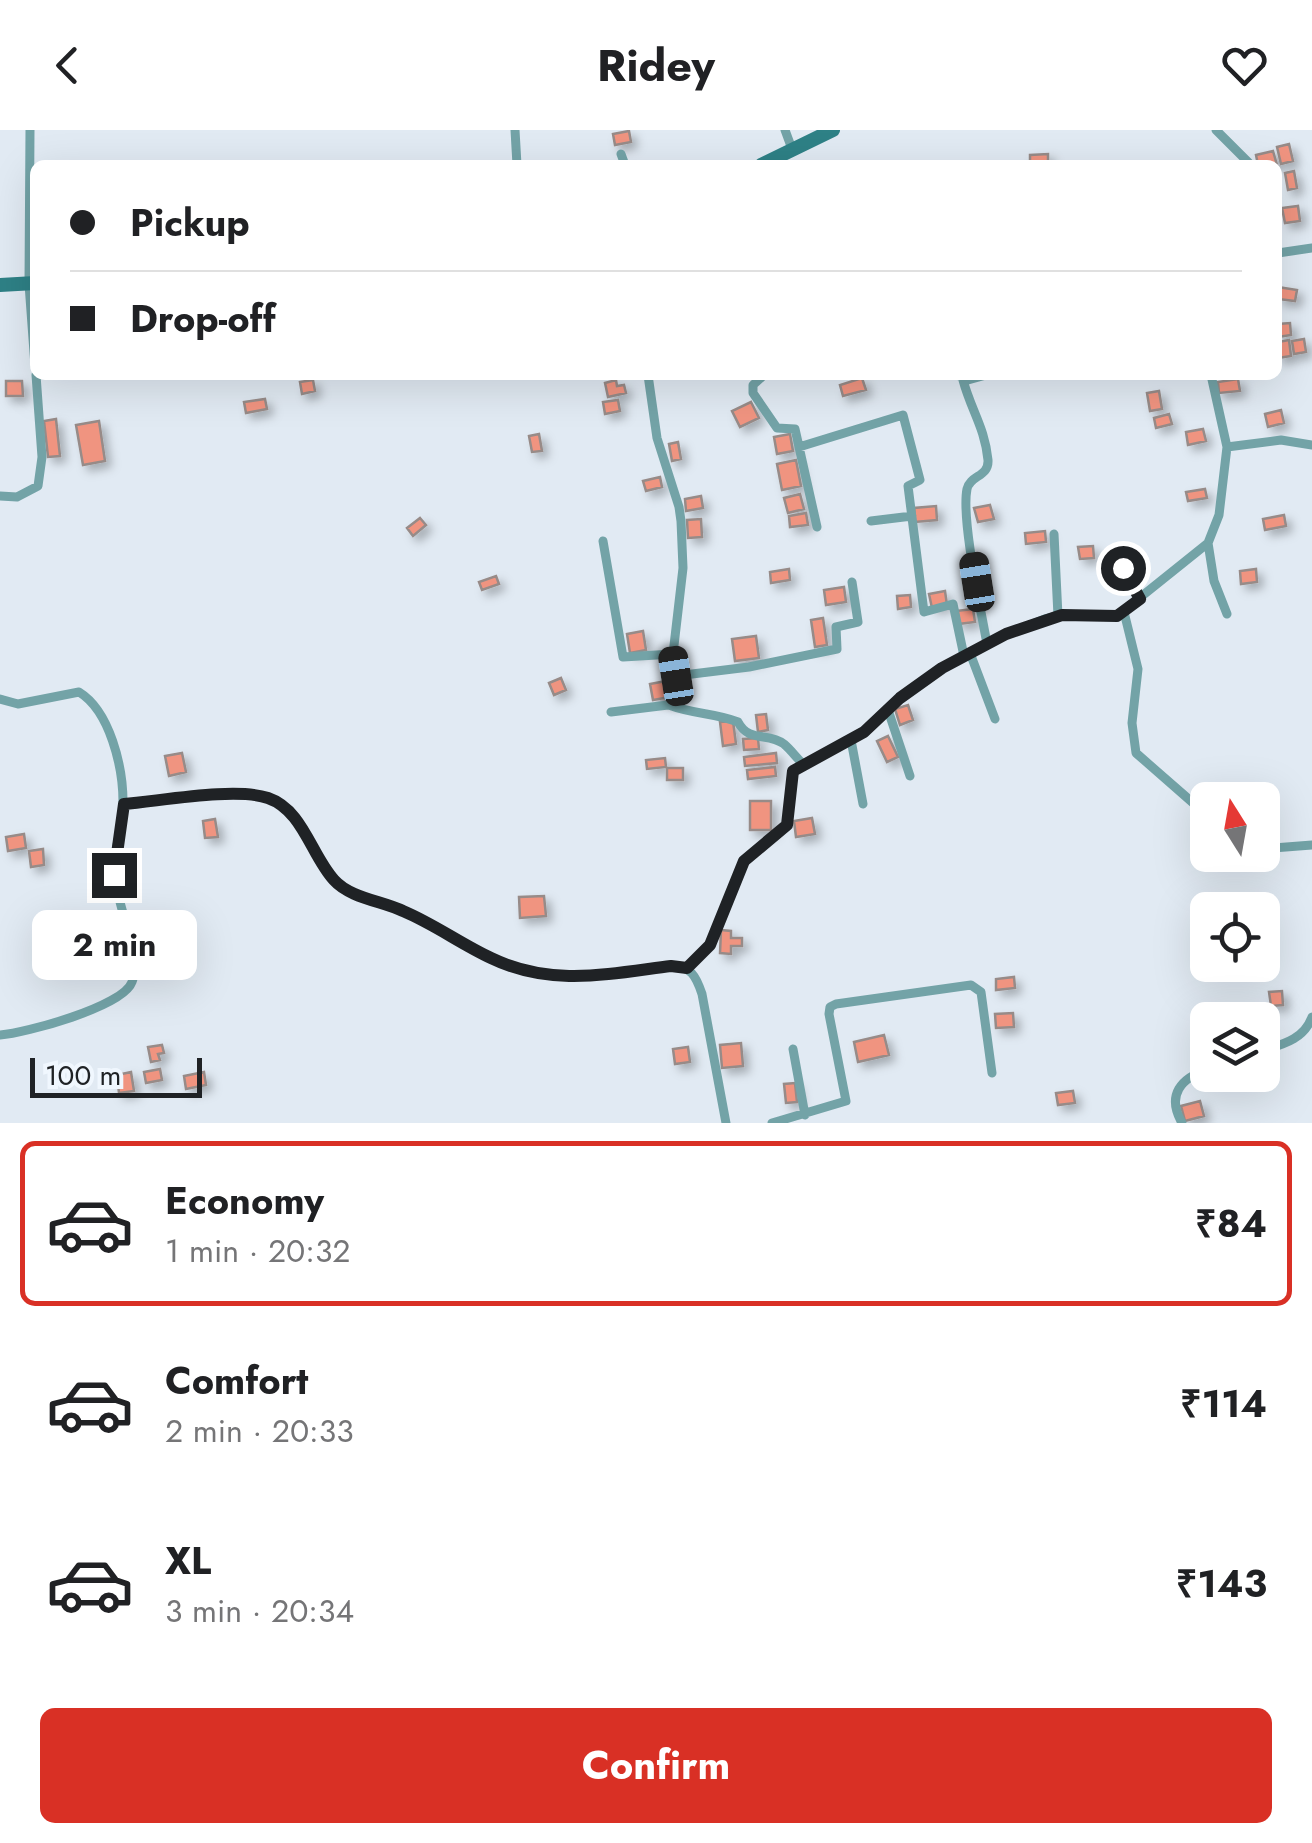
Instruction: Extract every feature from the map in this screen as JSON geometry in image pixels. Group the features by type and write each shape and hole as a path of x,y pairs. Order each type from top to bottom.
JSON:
{"street":[{"path":"30,130 31,160"},
{"path":"515,130 517,160"},
{"path":"785,130 792,149"},
{"path":"771,160 833,130"},
{"path":"1216,130 1245,160"},
{"path":"1282,252 1312,248"},
{"path":"0,285 30,284"},
{"path":"0,496 17,498 38,486 42,457 36,380"},
{"path":"649,380 658,438 681,522 683,568 673,654 676,698 669,705"},
{"path":"759,380 752,392 777,428 795,430 817,527"},
{"path":"961,380 969,406 982,424 988,465 966,490 986,644"},
{"path":"687,968 710,945 744,861 787,825 790,780 802,763 851,740 925,680 986,644 1058,616 1108,617 1124,612 1208,542 1219,515 1227,448 1212,380"},
{"path":"799,447 903,415 920,480 908,486 924,612 953,604 967,654 995,719"},
{"path":"1227,448 1281,440 1312,445"},
{"path":"870,521 912,516"},
{"path":"1054,534 1058,616"},
{"path":"603,541 624,657 673,654"},
{"path":"1208,542 1214,581 1226,614"},
{"path":"1107,553 1128,574 1140,599"},
{"path":"676,676 837,648 836,627 858,622 852,582"},
{"path":"1124,612 1138,670 1132,723 1136,753 1190,802"},
{"path":"0,699 18,704 79,692 90,699 114,749 124,804 114,875 131,945 132,984 123,994 88,1011 0,1035"},
{"path":"611,712 669,705 690,714 726,717 738,722 752,736 782,742 802,763"},
{"path":"888,710 910,776"},
{"path":"851,740 863,804"},
{"path":"124,804 251,794 272,799 290,810 333,880 344,889 404,911 489,957 532,972 572,978 671,966 687,968 697,978 702,994 726,1123"},
{"path":"1280,848 1312,845"},
{"path":"772,1123 846,1102 829,1014 836,1004 977,987 992,1072"},
{"path":"1280,1046 1307,1030 1312,1017"},
{"path":"794,1049 805,1114"},
{"path":"1182,1123 1174,1096 1183,1080 1190,1077"}],"building":[{"path":"629,131 631,142 615,145 613,134"},
{"path":"1289,144 1293,161 1282,164 1277,147"},
{"path":"1273,151 1276,160 1257,160 1256,155"},
{"path":"1048,154 1048,160 1030,160 1030,155"},
{"path":"1294,171 1297,188 1288,190 1285,173"},
{"path":"1298,206 1300,221 1285,223 1282,208"},
{"path":"1282,288 1297,290 1295,301 1282,299"},
{"path":"1290,323 1291,335 1282,336 1282,324"},
{"path":"1304,339 1306,352 1294,354 1292,341"},
{"path":"1289,340 1291,356 1282,357 1282,341"},
{"path":"313,380 315,391 302,394 300,382"},
{"path":"616,380 617,386 624,385 626,393 608,397 605,383"},
{"path":"863,380 866,390 843,396 840,385"},
{"path":"1238,380 1240,391 1219,393 1218,382"},
{"path":"6,381 22,381 23,396 6,396"},
{"path":"1159,391 1162,409 1150,411 1147,393"},
{"path":"265,399 267,409 246,413 244,402"},
{"path":"618,400 620,411 605,414 603,402"},
{"path":"751,402 759,418 740,427 732,411"},
{"path":"1281,410 1284,423 1268,427 1265,414"},
{"path":"1169,414 1172,424 1156,428 1154,418"},
{"path":"56,419 60,456 48,457 44,421"},
{"path":"99,421 105,461 83,465 76,425"},
{"path":"1203,429 1206,441 1188,445 1186,432"},
{"path":"539,434 542,451 532,452 529,436"},
{"path":"790,434 793,451 777,454 774,437"},
{"path":"678,442 681,459 672,461 669,444"},
{"path":"796,460 801,486 782,490 777,464"},
{"path":"660,477 662,487 646,491 643,481"},
{"path":"1205,489 1207,498 1188,501 1186,492"},
{"path":"800,494 804,509 788,513 784,498"},
{"path":"701,496 703,508 686,511 685,499"},
{"path":"990,505 994,519 978,522 974,508"},
{"path":"936,506 937,520 915,522 914,508"},
{"path":"806,513 808,525 790,527 789,516"},
{"path":"1284,515 1286,526 1265,530 1263,519"},
{"path":"420,518 426,525 413,536 407,528"},
{"path":"701,519 702,537 688,538 687,520"},
{"path":"1045,531 1046,542 1026,544 1025,533"},
{"path":"1093,546 1094,558 1080,559 1078,547"},
{"path":"789,569 790,580 771,583 770,572"},
{"path":"1256,569 1257,582 1241,584 1240,571"},
{"path":"496,576 499,584 482,590 479,582"},
{"path":"844,587 846,602 826,605 824,590"},
{"path":"945,591 947,605 932,608 929,594"},
{"path":"910,595 911,607 898,609 897,596"},
{"path":"973,609 975,622 958,624 956,611"},
{"path":"823,618 827,645 815,647 811,620"},
{"path":"643,631 646,650 630,653 627,634"},
{"path":"756,636 759,658 735,661 732,639"},
{"path":"561,678 566,690 554,695 549,683"},
{"path":"666,681 670,697 653,700 650,684"},
{"path":"908,705 913,720 900,725 895,709"},
{"path":"766,714 768,730 758,732 756,715"},
{"path":"733,721 736,744 723,746 720,722"},
{"path":"888,736 898,757 887,762 877,741"},
{"path":"758,738 759,749 744,750 743,739"},
{"path":"182,753 186,772 169,776 165,756"},
{"path":"776,753 777,763 745,766 744,757"},
{"path":"665,758 666,767 647,769 646,760"},
{"path":"775,767 776,776 748,779 747,770"},
{"path":"667,768 683,768 683,780 667,780"},
{"path":"750,801 771,801 771,830 750,830"},
{"path":"812,818 815,834 796,837 794,821"},
{"path":"215,819 218,837 205,838 203,821"},
{"path":"24,834 26,848 8,851 6,837"},
{"path":"43,849 44,865 31,867 29,851"},
{"path":"544,896 546,916 520,918 519,897"},
{"path":"721,930 731,931 731,938 742,938 742,946 731,946 731,954 720,953"},
{"path":"1014,977 1015,988 996,990 996,979"},
{"path":"1282,991 1283,1005 1270,1002 1269,992"},
{"path":"1013,1013 1014,1027 996,1028 995,1014"},
{"path":"884,1035 889,1055 858,1062 854,1042"},
{"path":"741,1043 743,1066 722,1068 720,1045"},
{"path":"162,1045 164,1053 158,1054 160,1060 151,1062 148,1047"},
{"path":"688,1047 690,1062 675,1064 673,1049"},
{"path":"160,1069 162,1080 146,1083 144,1072"},
{"path":"131,1072 134,1091 119,1093 117,1075"},
{"path":"204,1072 206,1085 186,1089 184,1076"},
{"path":"795,1083 797,1102 786,1103 784,1084"},
{"path":"1073,1091 1075,1103 1058,1105 1056,1093"},
{"path":"1200,1101 1204,1116 1185,1121 1181,1106"}],"route":[{"path":"114,875 124,804 251,794 272,799 290,810 333,880 344,889 404,911 489,957 532,972 572,978 671,966 687,968 710,945 744,861 787,825 793,771 864,732 900,698 942,668 1006,634 1062,615 1108,617 1124,612 1140,599 1123,568"}]}
